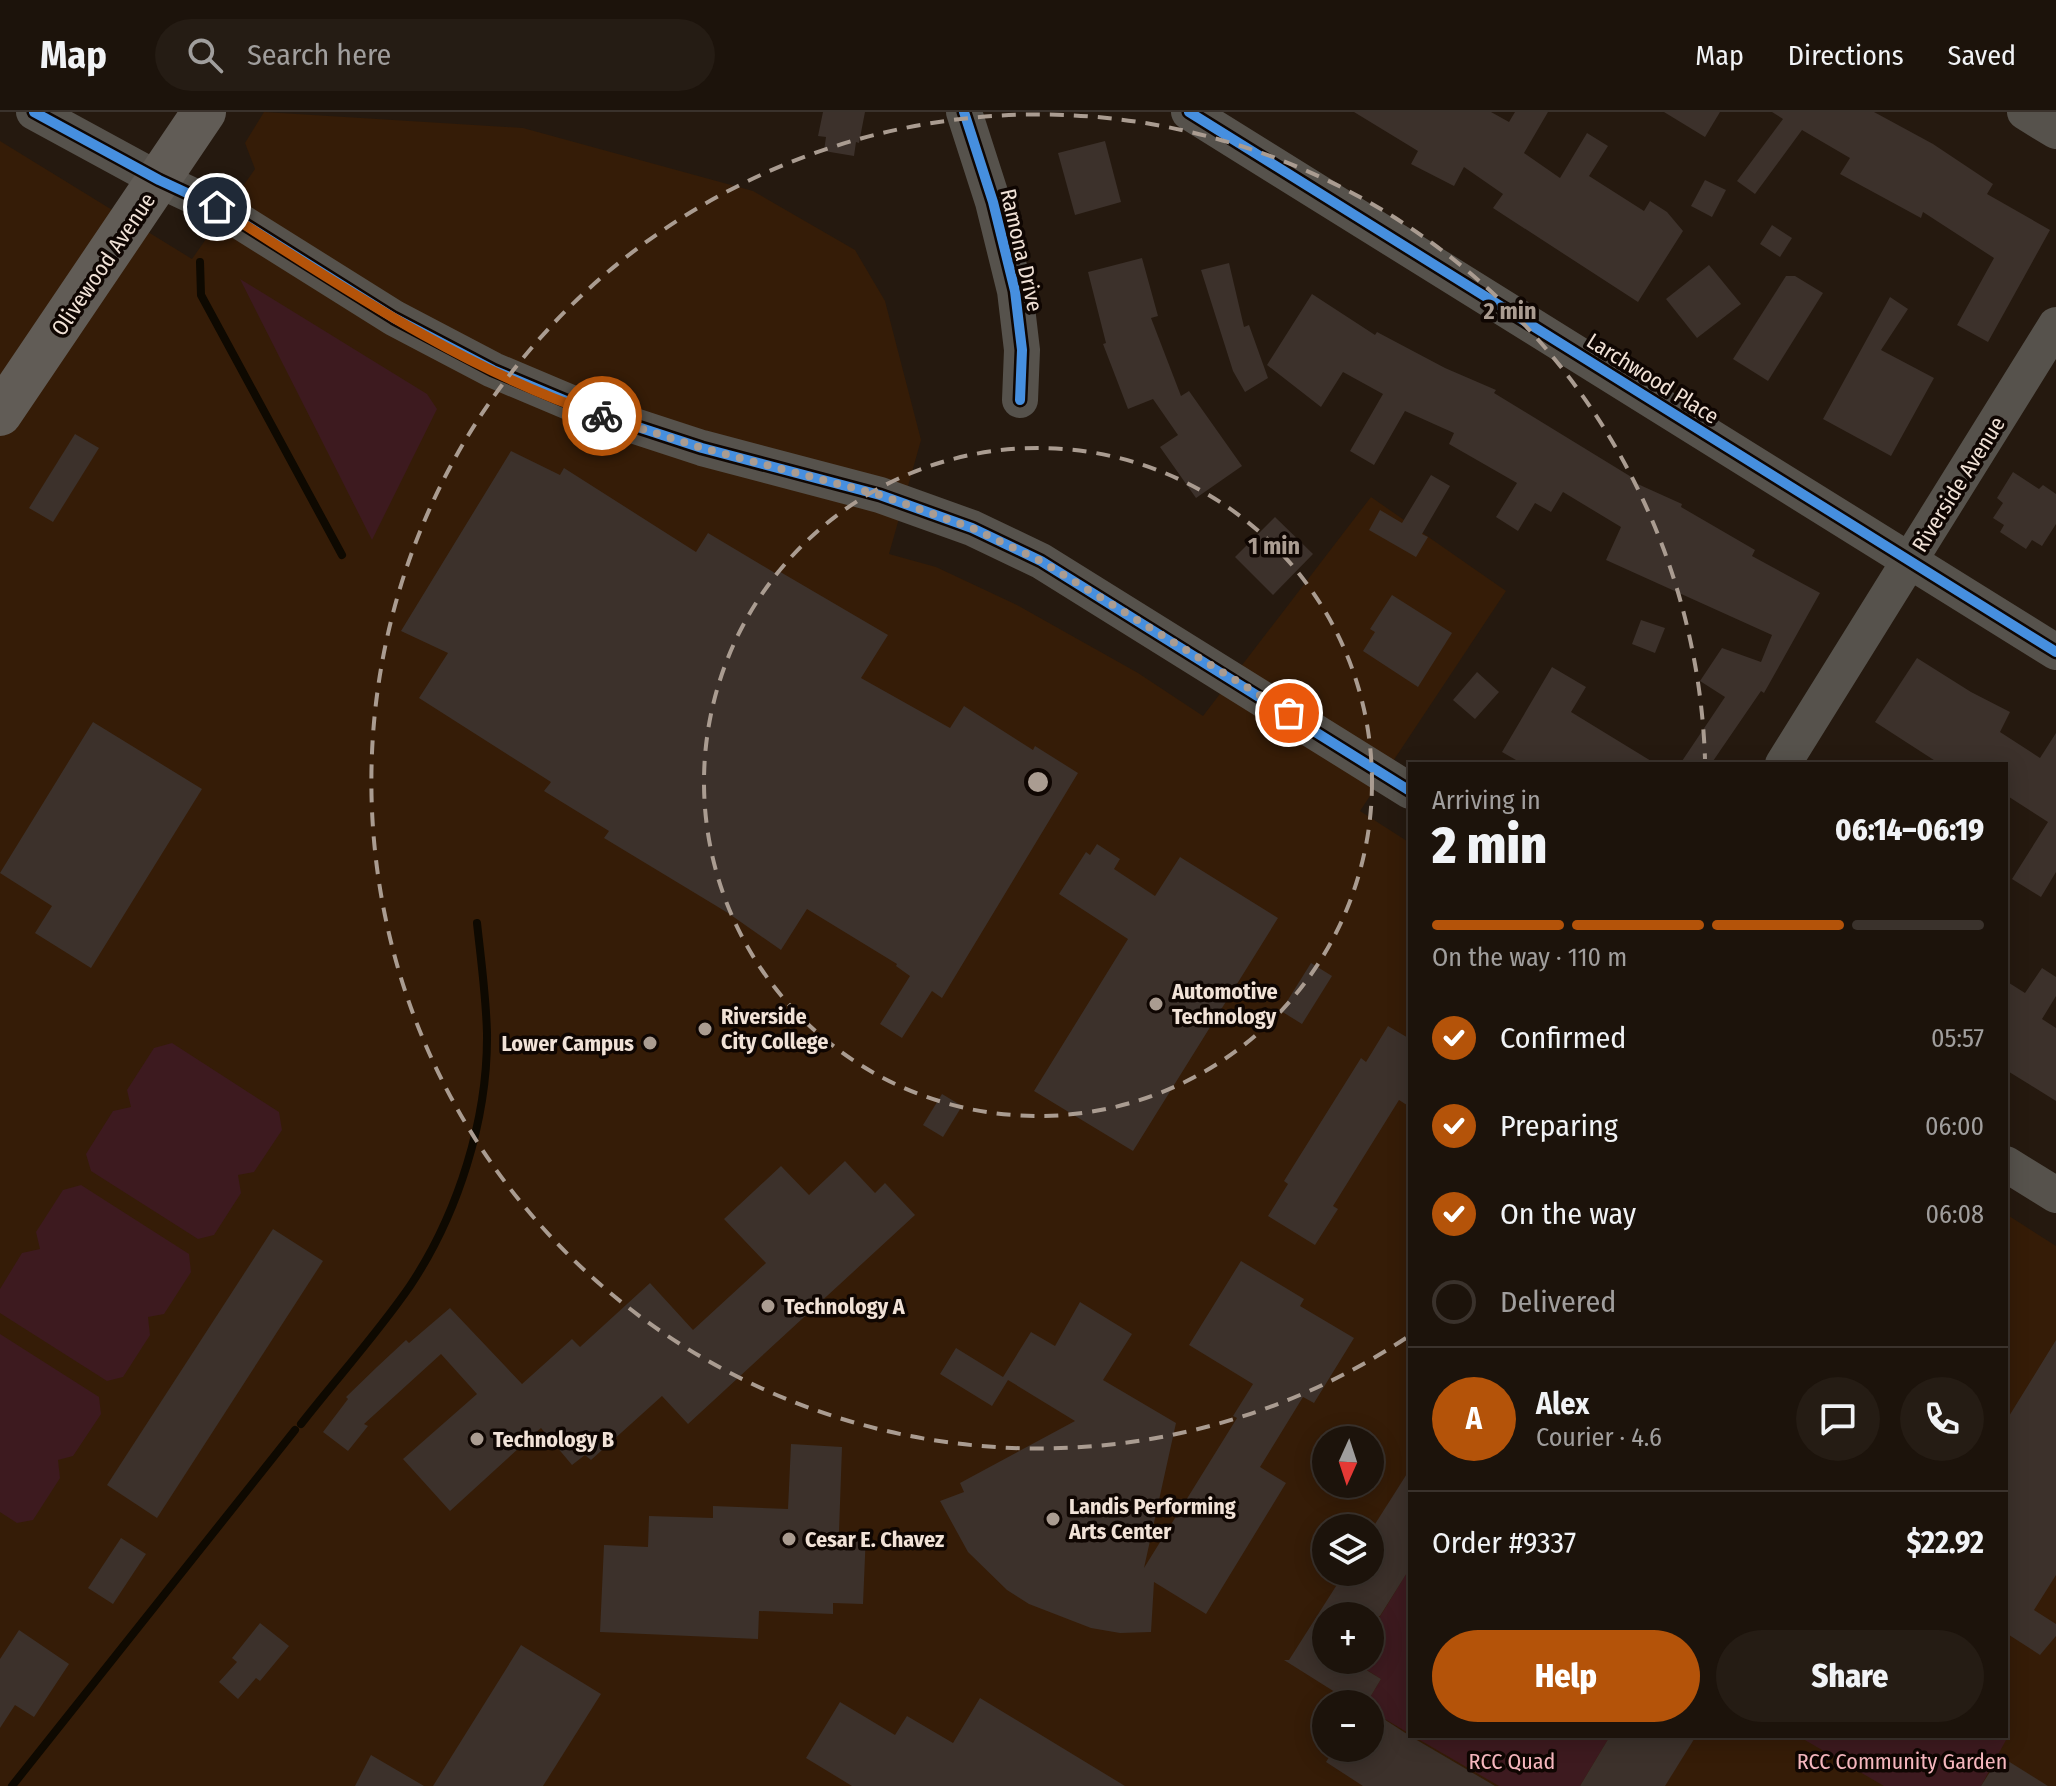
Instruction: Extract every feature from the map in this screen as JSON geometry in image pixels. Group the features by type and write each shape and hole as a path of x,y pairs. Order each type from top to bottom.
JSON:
{"main road":[{"name":"Olivewood Avenue","path":"0,414 204,112"}],"street":[{"path":"34,112 159,180 217,207 394,318 493,370 595,413 702,448 880,495 972,528 1041,561 1408,790"},
{"name":"Ramona Drive","path":"964,112 993,202 1015,291 1022,350 1020,400"},
{"name":"Larchwood Place","path":"1189,112 2056,652"},
{"path":"2025,112 2056,131"},
{"name":"Riverside Avenue","path":"1784,762 2056,325"},
{"path":"2008,1165 2056,1195"}],"shaded area":[{"name":"Riverside City College","path":"264,112 523,128 753,191 855,250 885,301 921,440 889,554 936,567 1017,605 1138,673 1203,716 1371,497 1506,591 1360,811 1408,842 1408,1738 2008,1738 2008,1215 2056,1246 2056,1786 0,1786 0,141 192,259 255,169 245,143"}],"green space":[{"path":"240,279 427,394 437,409 372,540"},
{"path":"172,1043 279,1112 282,1130 254,1172 238,1175 241,1193 214,1235 198,1239 91,1171 86,1154 113,1111 131,1107 127,1090 154,1048"},
{"path":"81,1185 189,1254 191,1272 164,1314 148,1317 150,1335 123,1377 107,1381 0,1313 0,1289 22,1253 40,1249 36,1232 63,1190"},
{"path":"0,1334 99,1397 101,1414 73,1456 58,1460 60,1478 33,1520 17,1523 0,1512"},
{"name":"RCC Quad","path":"1408,1571 1408,1733 1384,1718 1384,1690 1374,1690 1381,1679 1373,1674 1384,1674 1384,1610"},
{"name":"RCC Quad","path":"1416,1738 1609,1738 1580,1786 1499,1786"},
{"name":"RCC Community Garden","path":"1801,1738 2006,1740 1981,1786 1884,1786"}],"building":[{"path":"823,112 865,112 854,156 824,151 826,137 818,136"},
{"path":"1354,112 1491,112 1509,122 1515,112 1548,112 1524,153 1560,178 1587,133 1608,146 1589,176 1644,211 1650,201 1667,212 1683,231 1638,302 1493,208 1503,194 1464,167 1454,186 1411,164 1418,151"},
{"path":"1664,112 1720,112 1705,137"},
{"path":"1772,112 1874,112 1933,144 1993,184 1987,194 2050,230 1988,342 1957,325 1994,258 1923,212 1921,218 1840,174 1850,158 1802,130 1755,194 1737,181 1783,119"},
{"path":"1105,141 1121,202 1075,215 1058,153"},
{"path":"1705,180 1726,190 1712,217 1691,206"},
{"path":"1772,225 1792,238 1780,257 1760,244"},
{"path":"1142,258 1158,316 1151,318 1181,396 1189,391 1242,466 1196,498 1160,447 1178,435 1153,399 1128,409 1103,344 1106,343 1088,272"},
{"path":"1229,263 1244,327 1249,325 1268,378 1245,392 1233,371 1201,270"},
{"path":"1709,265 1741,304 1697,338 1666,299"},
{"path":"1786,276 1795,276 1823,293 1768,381 1733,359"},
{"path":"1312,294 1375,335 1377,332 1445,368 1496,390 1494,393 1633,478 1631,481 1682,504 1681,507 1755,550 1752,556 1820,593 1764,693 1761,691 1712,762 1681,762 1725,697 1700,681 1722,648 1761,662 1772,635 1606,560 1621,527 1563,492 1551,512 1535,503 1518,531 1496,517 1517,483 1449,444 1454,433 1405,411 1374,465 1350,451 1383,394 1343,372 1321,407 1267,365"},
{"path":"1890,297 1908,309 1881,350 1934,378 1891,456 1823,419"},
{"path":"75,434 99,448 53,522 29,508"},
{"path":"511,451 560,475 564,468 696,552 708,533 775,573 777,570 888,635 861,678 950,728 964,706 1033,750 1035,746 1078,773 942,998 932,991 902,1038 880,1024 910,976 897,964 807,909 781,950 728,913 604,838 609,831 544,791 551,782 419,698 448,653 401,631"},
{"path":"2013,472 2039,489 2043,485 2056,494 2056,524 2042,546 2032,540 2026,549 2000,532 2004,525 1993,518 2003,503 1997,498"},
{"path":"1431,475 1450,486 1422,534 1428,537 1416,557 1369,530 1380,510 1402,523"},
{"path":"1275,517 1313,554 1273,595 1235,557"},
{"path":"1392,595 1452,633 1418,687 1363,651 1375,632 1370,629"},
{"path":"1641,620 1665,628 1655,653 1632,644"},
{"path":"1917,658 2010,712 2000,732 2040,758 2056,733 2056,872 2041,897 2012,879 2048,822 2008,796 2008,762 1937,762 1875,722"},
{"path":"1552,667 1586,687 1571,712 1653,762 1520,762 1502,752"},
{"path":"1477,672 1499,692 1475,719 1453,700"},
{"path":"93,722 202,789 91,968 35,933 52,906 0,873"},
{"name":"Automotive Technology","path":"1097,844 1120,859 1114,869 1155,896 1180,857 1278,918 1133,1151 1034,1091 1128,939 1059,894 1086,852 1090,855"},
{"path":"1311,963 1332,976 1302,1024 1281,1011"},
{"path":"2042,968 2056,977 2056,996 2042,1019 2056,1028 2056,1101 2008,1071 2008,982 2025,993"},
{"path":"1388,1026 1408,1038 1408,1106 1399,1100 1333,1206 1338,1209 1315,1245 1268,1216 1288,1184 1284,1181 1361,1058 1366,1062"},
{"path":"942,1094 962,1106 943,1137 923,1125"},
{"path":"845,1161 875,1193 885,1183 915,1215 688,1424 662,1396 591,1460 585,1455 572,1465 541,1428 450,1511 403,1459 477,1394 441,1354 364,1424 368,1426 348,1451 323,1432 348,1399 346,1397 406,1340 409,1343 450,1308 522,1384 572,1339 580,1347 650,1283 693,1330 766,1263 724,1219 781,1166 809,1195"},
{"path":"273,1229 323,1261 157,1518 107,1485"},
{"path":"1241,1261 1304,1299 1300,1306 1354,1338 1314,1403 1303,1397 1260,1467 1286,1483 1206,1614 1154,1582 1151,1632 1120,1633 1091,1628 1029,1604 1007,1590 968,1552 940,1501 964,1492 960,1483 1075,1421 1008,1380 992,1406 940,1374 956,1348 1003,1377 1031,1332 1055,1346 1080,1302 1132,1334 1103,1380 1176,1423 1144,1568 1237,1418 1233,1416 1253,1384 1189,1345"},
{"path":"2056,1340 2056,1575 2034,1610 2056,1624 2056,1636 2040,1655 2008,1634 2008,1418"},
{"name":"Cesar E. Chavez","path":"791,1444 842,1447 839,1532 866,1533 863,1604 833,1603 833,1614 759,1611 758,1639 600,1632 604,1545 648,1547 649,1516 713,1518 713,1506 788,1509"},
{"path":"1408,1472 1408,1571 1384,1610 1384,1602 1326,1602 1336,1586 1384,1586 1384,1514 1381,1514"},
{"path":"121,1538 146,1554 113,1604 88,1588"},
{"path":"260,1623 289,1646 260,1681 256,1678 238,1699 219,1682 237,1662 232,1658"},
{"path":"1312,1624 1312,1674 1373,1674 1381,1679 1374,1690 1332,1690 1284,1660 1289,1660"},
{"path":"19,1630 69,1664 34,1717 15,1705 0,1728 0,1659"},
{"path":"521,1645 601,1694 543,1786 433,1786"},
{"path":"980,1698 1125,1786 852,1786 806,1758 840,1702 895,1735 907,1716 953,1743"},
{"path":"1384,1719 1408,1735 1408,1738 1413,1738 1495,1786 1363,1786 1326,1762 1384,1762"},
{"path":"1609,1738 1695,1738 1665,1786 1580,1786"},
{"path":"371,1755 424,1786 355,1786"},
{"path":"2000,1756 2048,1786 1981,1786"}],"waterway":[{"path":"200,262 201,295 342,555"},
{"path":"301,1424 410,1286 456,1197 476,1132 486,1066 487,1033 477,923"},
{"path":"12,1786 295,1430"}],"cycle path":[{"path":"34,112 159,180 217,207 394,318 493,370 595,413 702,448 880,495 972,528 1041,561 1408,790"},
{"path":"964,112 993,202 1015,291 1022,350 1020,400"},
{"path":"1189,112 2056,652"}],"way so far":[{"path":"602,416 702,448 880,495 972,528 1041,561 1289,713"}],"place":[{"name":"Automotive Technology","path":"1156,1004"},
{"name":"Riverside City College","path":"705,1029"},
{"name":"Lower Campus","path":"650,1043"},
{"name":"Technology A","path":"768,1306"},
{"name":"Technology B","path":"477,1439"},
{"name":"Landis Performing Arts Center","path":"1053,1519"},
{"name":"Cesar E. Chavez","path":"789,1539"}],"route":[{"path":"217,207 394,318 458,354 602,416"}]}
